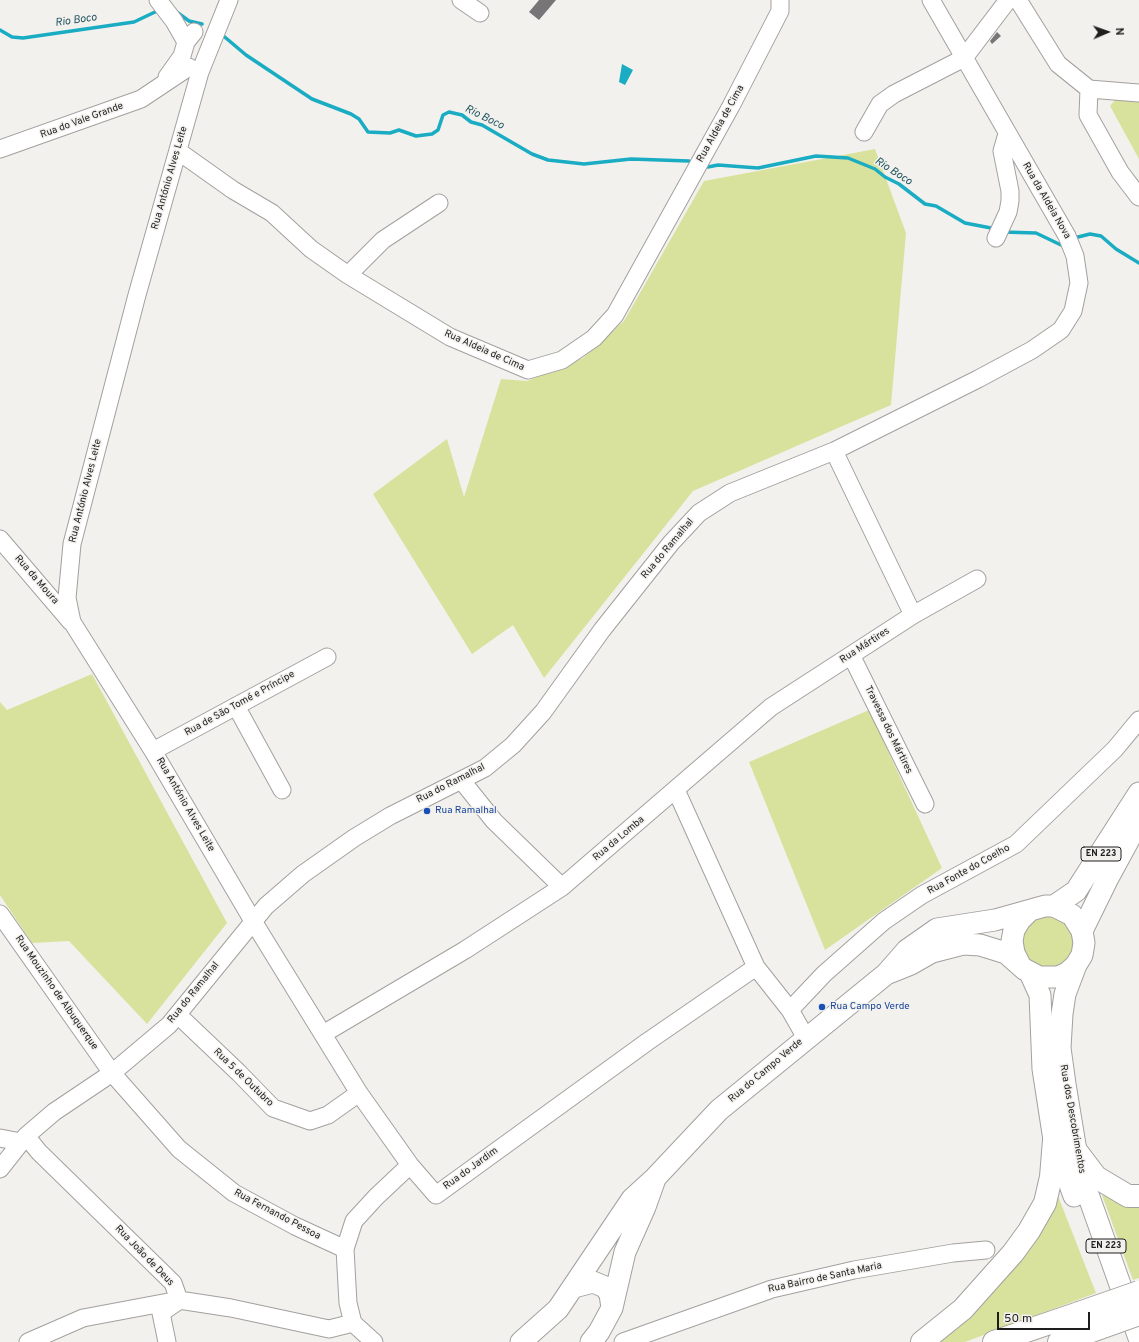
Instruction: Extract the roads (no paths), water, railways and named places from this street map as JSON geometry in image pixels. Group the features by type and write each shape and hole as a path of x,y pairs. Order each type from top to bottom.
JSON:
{"highway":[{"path":"922,1342 963,1309 1013,1253 1029,1231 1045,1203 1051,1177 1054,1140"},
{"path":"1077,1152 1096,1177 1128,1196 1139,1196"},
{"path":"1059,1342 1082,1323 1139,1292"},
{"path":"994,1342 1082,1323 1139,1314"}],"main road":[{"name":"EN 223","path":"1054,906 1076,891 1139,793"},
{"name":"EN 223","path":"1076,965 1082,954 1084,943 1082,931 1108,878 1139,821"},
{"name":"Rua do Campo Verde","path":"521,1342 537,1335 558,1309 632,1199 655,1178 719,1110 886,974 906,950 937,929 1028,912 1036,908 1054,906"},
{"path":"1054,906 1072,915 1082,931"},
{"name":"EN 223","path":"1024,968 1014,953 1013,936 1020,920 1028,912"},
{"name":"Rua do Campo Verde","path":"886,974 912,964 932,952 963,944 980,944 1006,952 1024,968 1039,977 1058,977 1076,965"},
{"name":"Rua dos Descobrimentos","path":"1076,965 1065,994 1060,1048 1077,1152 1080,1169 1139,1338"},
{"name":"Rua dos Descobrimentos","path":"1024,968 1040,995 1043,1069 1054,1140 1126,1342"},
{"name":"Rua do Campo Verde","path":"595,1337 612,1308 625,1252 645,1207 655,1178"},
{"path":"574,1287 593,1282 605,1287 610,1294 612,1308"}],"street":[{"path":"158,0 174,21 190,54 212,40"},
{"name":"Rua António Alves Leite","path":"229,0 212,40 190,54 178,151 137,295 72,544 67,598 72,622 153,751 253,921"},
{"path":"461,0 480,13"},
{"name":"Rua Aldeia de Cima","path":"178,151 233,190 272,213 311,249 348,275 450,337 528,370 562,360 594,338 614,315 731,106 780,11 780,0"},
{"name":"Rua da Aldeia Nova","path":"834,451 1032,350 1061,330 1073,311 1079,283 1074,256 1067,236 1006,134 930,0"},
{"path":"864,132 880,104 894,94 964,58 1008,0"},
{"path":"1018,0 1058,64 1090,89 1139,93"},
{"name":"Rua do Vale Grande","path":"0,149 141,99 161,85 190,54"},
{"path":"1090,89 1088,115 1120,172 1139,197"},
{"path":"996,238 1008,212 1010,201 1002,151 1006,134"},
{"path":"348,275 383,240 439,203"},
{"path":"834,451 913,615"},
{"name":"Rua do Ramalhal","path":"0,1169 23,1139 54,1112 112,1073 156,1037 178,1015 266,906 303,874 354,838 390,816 462,781 501,756 529,729 602,630 671,543 699,513 730,493 834,451"},
{"name":"Rua da Moura","path":"0,539 72,622"},
{"name":"Rua Mártires","path":"676,790 771,707 913,615 977,579"},
{"name":"Travessa dos Mártires","path":"851,655 925,804"},
{"name":"Rua de São Tomé e Príncipe","path":"153,751 327,657"},
{"path":"236,706 282,790"},
{"name":"Rua Fonte do Coelho","path":"790,1010 824,974 884,921 922,895 1016,844 1115,749 1139,720"},
{"path":"462,781 494,821 562,887"},
{"path":"676,790 756,967 790,1010 806,1038"},
{"name":"Rua da Lomba","path":"323,1034 465,950 562,887 676,790"},
{"name":"Rua Mouzinho de Albuquerque","path":"0,914 112,1073"},
{"name":"Rua do Jardim","path":"253,921 359,1093 410,1165 436,1194 647,1042 756,967"},
{"name":"Rua 5 de Outubro","path":"178,1015 273,1108 310,1121 328,1115 359,1093"},
{"name":"Rua Fernando Pessoa","path":"112,1073 179,1149 234,1194 295,1226 345,1249"},
{"path":"0,1138 23,1139"},
{"name":"Rua João de Deus","path":"23,1139 39,1152 173,1283 179,1300"},
{"path":"374,1342 353,1323 348,1303 345,1249 354,1221 376,1197 410,1165"},
{"name":"Rua Bairro de Santa Maria","path":"623,1342 772,1289 854,1270 954,1253 986,1250"},
{"path":"28,1342 83,1318 179,1300 231,1308 329,1329 353,1323"},
{"path":"167,1342 161,1313 179,1300"},
{"path":"595,1337 620,1342"}],"water":[{"path":"622,64 633,70 625,85 619,82"}],"waterway":[{"name":"Rio Boco","path":"0,30 12,37 23,38 134,22 155,12"},
{"name":"Rio Boco","path":"178,13 189,21 202,24"},
{"name":"Rio Boco","path":"220,33 246,55 312,99 351,114 359,119 368,132 390,133 399,130 416,136 432,134 438,130 443,115 449,112 462,115 471,122 482,125 532,154 548,160 584,164 631,159 689,161"},
{"name":"Rio Boco","path":"708,167 718,165 758,168 816,156 848,158 875,169 885,177 899,184 925,204 936,206 965,223 991,228"},
{"name":"Rio Boco","path":"1003,232 1036,233 1061,245"},
{"name":"Rio Boco","path":"1078,237 1090,234 1101,236 1116,249 1139,263"}],"place":[{"name":"Rua Ramalhal","path":"427,811"},
{"name":"Rua Campo Verde","path":"822,1007"}]}
